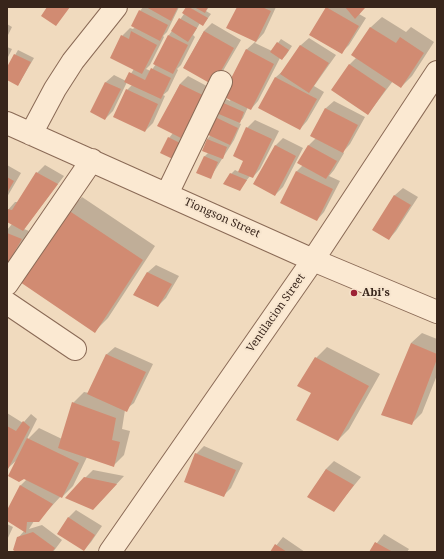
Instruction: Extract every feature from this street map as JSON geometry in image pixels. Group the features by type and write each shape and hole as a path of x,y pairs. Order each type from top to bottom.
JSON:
{"street":[{"path":"31,134 54,89 74,60 116,7"},
{"name":"Ventilacion Street","path":"110,552 313,260 437,72"},
{"path":"167,194 221,82"},
{"name":"Tiongson Street","path":"7,123 313,260 437,312"},
{"path":"7,284 92,160"},
{"path":"7,303 75,349"}],"building":[{"path":"47,7 70,7 56,26 41,16"},
{"path":"146,7 178,7 171,21"},
{"path":"186,7 189,7 208,18 203,26 182,13"},
{"path":"194,7 208,7 205,13"},
{"path":"237,7 262,7 271,11 256,42 226,28"},
{"path":"326,7 359,26 342,54 309,35"},
{"path":"345,7 364,7 365,8 355,19"},
{"path":"139,10 168,25 160,41 131,26"},
{"path":"179,18 197,28 188,42 171,31"},
{"path":"370,27 396,43 400,37 424,53 401,88 351,55"},
{"path":"131,31 157,45 142,74 110,58 121,35 129,39"},
{"path":"204,31 234,48 213,85 183,68"},
{"path":"168,35 188,45 173,74 153,64"},
{"path":"277,42 289,50 282,60 270,52"},
{"path":"300,45 329,63 309,93 280,74"},
{"path":"246,49 274,64 251,110 222,96"},
{"path":"14,54 31,62 18,86 7,80 7,67"},
{"path":"349,64 386,89 368,115 331,90"},
{"path":"151,68 171,78 161,99 124,82 129,72 145,80"},
{"path":"275,77 317,99 300,130 258,108"},
{"path":"105,82 121,89 105,120 90,112"},
{"path":"180,84 211,99 189,142 157,126"},
{"path":"126,89 158,104 145,132 113,117"},
{"path":"219,101 244,112 240,123 214,112"},
{"path":"325,108 358,125 343,153 310,136"},
{"path":"213,116 238,128 230,145 204,133"},
{"path":"246,127 272,139 253,178 238,172 243,161 233,156"},
{"path":"168,137 184,145 177,161 160,153"},
{"path":"207,139 227,147 223,159 202,151"},
{"path":"275,145 296,156 275,196 253,184"},
{"path":"308,145 337,161 326,179 297,163"},
{"path":"204,156 218,162 211,179 196,173"},
{"path":"296,171 333,189 317,221 280,203"},
{"path":"36,172 58,184 23,231 7,222 7,209 12,210"},
{"path":"230,173 247,180 240,191 223,184"},
{"path":"7,177 14,181 7,193"},
{"path":"394,195 411,205 389,240 372,230"},
{"path":"68,210 143,260 95,333 20,282"},
{"path":"7,233 22,239 7,265"},
{"path":"147,272 172,284 158,307 133,295"},
{"path":"411,343 437,354 437,359 412,425 381,415"},
{"path":"106,354 146,372 127,412 87,394"},
{"path":"315,357 369,386 338,441 296,420 311,393 297,386"},
{"path":"72,402 116,418 112,440 120,442 114,467 58,448"},
{"path":"23,421 30,427 7,471 7,426 16,431"},
{"path":"27,438 79,463 62,498 24,479 19,482 8,476"},
{"path":"195,453 236,470 224,497 184,482"},
{"path":"326,469 354,485 334,512 307,497"},
{"path":"84,477 117,484 93,510 65,498"},
{"path":"20,485 53,504 39,522 27,522 26,533 7,521 7,510"},
{"path":"68,517 95,535 84,551 57,534"},
{"path":"33,532 55,548 52,552 16,552 13,550 17,537"},
{"path":"375,542 393,552 369,552"},
{"path":"275,544 287,552 270,552"}],"place":[{"name":"Abi's","path":"354,293"}]}
